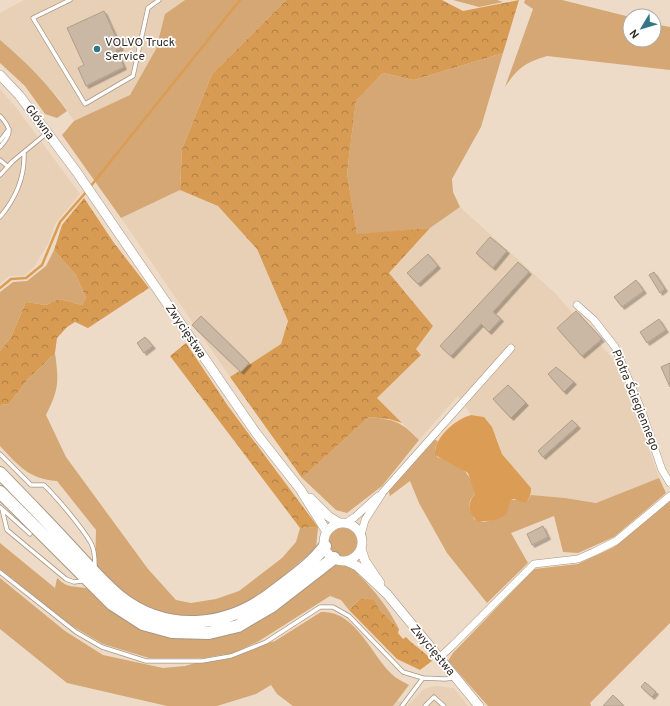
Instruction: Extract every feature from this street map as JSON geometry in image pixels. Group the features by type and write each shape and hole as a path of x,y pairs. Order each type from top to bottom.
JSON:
{"highway":[{"path":"0,473 109,587 132,606 164,620 196,623 226,618 240,613 267,597 295,575 317,556 325,546"},
{"path":"0,492 112,604 143,624 172,632 208,633 238,626 272,606 334,558"}],"main road":[{"name":"Główna","path":"0,75 19,95 76,171"},
{"name":"Zwycięstwa","path":"76,171 256,433 300,489 327,532"},
{"name":"Zwycięstwa","path":"300,489 328,516 343,523"},
{"path":"343,523 356,528 361,535 362,542 356,556 346,560 334,558 327,552 325,546 324,538 327,532 332,526 343,523"},
{"name":"Zwycięstwa","path":"360,549 365,561 387,594 479,706"},
{"name":"Zwycięstwa","path":"346,560 357,566 387,594"}],"street":[{"name":"Piotra Ściegiennego","path":"577,305 594,320 615,347 641,408 662,470 670,483"},
{"path":"343,523 356,517 383,492 511,348"},
{"path":"361,535 364,522 383,492"},
{"path":"439,658 453,646 534,564 578,559 616,541 670,496"}],"lane":[{"path":"70,0 33,18 85,104 133,76 148,8 159,0"},
{"path":"0,116 9,129 9,136 0,147"},
{"path":"0,140 9,129"},
{"path":"0,175 7,166 48,132"},
{"path":"0,217 13,200 20,186 24,165 24,153"},
{"path":"0,160 7,166"},
{"path":"0,454 31,485 44,485 52,494 91,544 95,556 95,567"},
{"path":"1,508 30,534"},
{"path":"1,508 7,530 66,579 74,582 82,581"},
{"path":"0,572 76,632 102,647 146,661 202,661 231,656 266,642 320,606 333,607 350,616 403,672 422,678 445,680 455,678"},
{"path":"402,706 422,678"},
{"path":"425,706 434,697 444,706"}],"shaded area":[{"path":"24,0 185,0 165,14 156,49 130,95 76,124 58,97 0,41 0,13"},
{"path":"185,0 286,0 212,74 182,149 180,190 121,218 62,135 74,121 130,95 156,49 165,14"},
{"path":"453,0 497,0 503,2 479,7"},
{"path":"525,0 562,0 622,15 622,48 662,48 662,26 670,27 670,70 547,56 522,67 505,87 533,9 524,3"},
{"path":"0,40 36,73 67,111 57,118 45,114 25,86 0,63"},
{"path":"503,53 481,127 452,179 453,192 460,207 430,228 357,235 347,173 356,101 383,73 414,80"},
{"path":"0,89 15,106 80,194 55,224 48,244 34,267 24,276 9,276 0,284"},
{"path":"180,190 218,206 257,249 288,321 281,344 230,377 121,218"},
{"path":"460,207 555,293 613,359 635,408 659,478 596,503 531,495 531,488 502,454 497,438 484,417 471,415 458,396 419,440 377,398 421,355 416,349 433,326 388,273 430,228"},
{"path":"54,250 76,275 86,298 82,305 59,299 46,305 26,302 11,337 0,351 0,292 13,282 27,281 46,266"},
{"path":"55,353 57,371 56,392 46,415 66,457 148,569 176,600 191,603 216,599 239,591 282,558 296,542 300,528 318,527 316,548 273,585 241,606 221,614 182,618 156,611 121,594 95,567 96,530 57,481 39,478 25,470 0,446 0,405 9,404 28,379"},
{"path":"471,415 484,417 492,427 502,454 531,488 530,496 525,503 514,499 511,500 506,515 495,520 478,522 475,519 471,512 470,504 472,497 475,494 468,473 435,455 438,442 442,435 459,420"},
{"path":"369,417 397,422 419,440 382,486 347,513 336,510 302,478"},
{"path":"433,439 438,441 435,449 437,457 457,465 467,474 470,479 475,494 470,500 470,509 474,519 481,522 491,520 507,507 511,500 528,500 531,495 596,503 659,478 666,493 614,537 578,553 563,552 554,516 511,533 528,563 487,603 447,553 419,503 410,481 390,496 388,489"},
{"path":"670,501 670,623 590,703 591,706 488,706 448,661 453,653 534,569 578,564 614,547"},
{"path":"343,528 353,532 357,542 353,552 343,556 333,552 329,542 333,532"},
{"path":"0,543 55,588 57,578 67,585 91,590 115,613 135,625 171,637 195,639 207,638 334,564 347,565 359,571 358,574 381,600 399,629 378,608 360,599 349,610 341,600 330,596 259,641 238,651 275,641 321,612 334,613 344,618 354,626 386,668 395,677 409,685 393,706 293,706 277,694 271,685 256,694 217,706 167,706 67,683 0,629 0,578 65,631 103,655 163,668 185,666 226,654 205,658 149,658 103,644 72,626 0,569"},
{"path":"435,686 454,688 468,706 407,706 424,689"},
{"path":"397,700 407,706 393,706"}],"green space":[{"path":"286,0 442,0 463,11 519,0 503,53 414,80 383,73 356,101 347,173 357,234 430,228 389,273 433,326 416,349 421,355 377,398 402,423 389,419 369,417 302,478 230,377 281,344 288,321 257,249 218,206 180,190 182,149 212,74"},
{"path":"84,198 114,243 149,288 88,328 75,322 67,327 57,338 55,353 28,379 9,404 0,405 0,351 11,337 26,302 46,305 59,299 82,305 86,298 76,275 54,250 62,225"},
{"path":"186,343 228,406 318,527 300,528 170,356"},
{"path":"360,599 374,600 378,608 399,629 398,633 403,639 406,637 432,661 420,670 397,659 349,610"}],"building":[{"name":"VOLVO Truck Service","path":"104,11 121,48 116,50 124,67 86,86 78,68 84,65 67,28"},
{"path":"490,237 507,251 493,268 476,253"},
{"path":"428,254 438,266 418,284 407,273"},
{"path":"518,262 529,272 493,312 501,319 489,332 481,324 451,356 440,346"},
{"path":"654,272 665,289 660,293 649,275"},
{"path":"636,280 644,291 622,307 614,297"},
{"path":"576,311 602,339 582,356 557,328"},
{"path":"201,316 249,363 241,372 192,325"},
{"path":"659,319 666,330 647,343 640,332"},
{"path":"145,337 153,346 144,353 137,343"},
{"path":"670,363 670,387 661,367"},
{"path":"556,367 574,382 564,392 548,374"},
{"path":"508,385 526,403 511,418 493,399"},
{"path":"572,420 578,426 543,457 538,451"},
{"path":"543,526 548,537 532,545 527,534"},
{"path":"645,682 656,692 652,697 641,687"},
{"path":"613,695 624,706 603,706"}],"waterway":[{"path":"90,187 240,0"},
{"path":"0,288 11,279 26,278 42,265 60,222 87,191"}],"place":[{"name":"VOLVO Truck Service","path":"97,49"}]}
